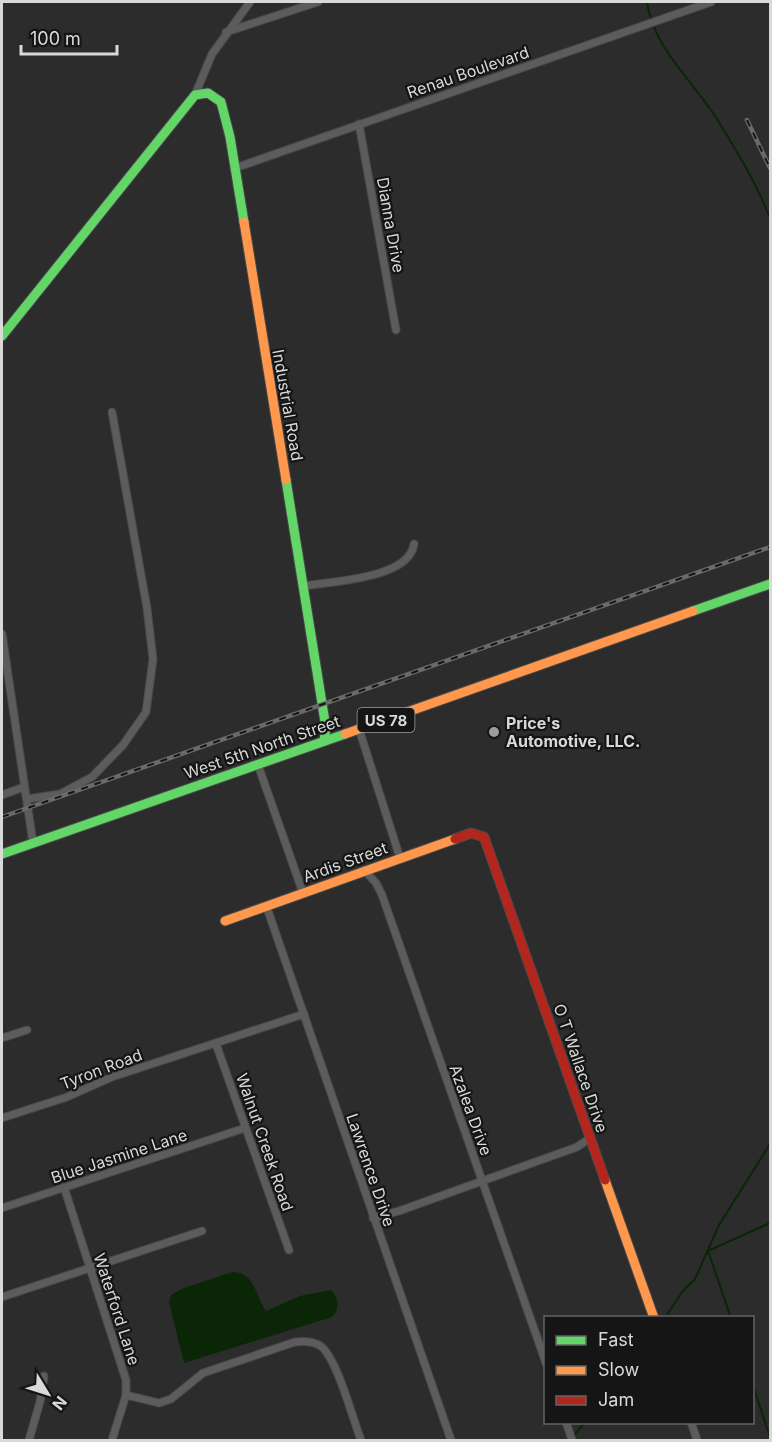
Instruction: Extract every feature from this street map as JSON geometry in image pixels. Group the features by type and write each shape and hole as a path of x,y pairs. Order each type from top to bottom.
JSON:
{"street":[{"path":"2,336 195,95 212,54 250,2"},
{"path":"226,32 318,2"},
{"name":"Renau Boulevard","path":"235,168 711,2"},
{"name":"Industrial Road","path":"195,95 208,93 221,102 235,168 304,586 326,728 324,741"},
{"name":"Dianna Drive","path":"359,124 396,330"},
{"path":"27,800 60,794 92,777 123,745 146,712 153,659 112,412"},
{"path":"304,586 372,576 391,569 407,560 414,544"},
{"name":"West 5th North Street","path":"2,854 771,584"},
{"path":"2,634 33,843"},
{"path":"359,729 400,858"},
{"path":"258,765 303,893"},
{"path":"2,795 24,787"},
{"name":"Ardis Street","path":"225,921 247,912 267,908 364,870 476,834"},
{"name":"O T Wallace Drive","path":"476,834 484,837 491,852 654,1316"},
{"name":"Azalea Drive","path":"364,870 376,883 382,895 544,1357"},
{"name":"Lawrence Drive","path":"267,908 451,1440"},
{"name":"Tyron Road","path":"2,1118 304,1014"},
{"path":"2,1038 27,1030"},
{"name":"Walnut Creek Road","path":"213,1045 289,1250"},
{"name":"Blue Jasmine Lane","path":"2,1208 245,1128"},
{"path":"373,1218 399,1211 577,1147 590,1138"},
{"name":"Waterford Lane","path":"64,1187 126,1380 126,1395 112,1440"},
{"path":"2,1297 202,1232"},
{"path":"126,1395 159,1403 171,1399 203,1372 295,1342 307,1341 320,1345 333,1362 361,1440"},
{"path":"29,1440 40,1402 44,1376"},
{"path":"567,1424 572,1440"},
{"path":"691,1424 697,1440"}],"shaded area":[{"path":"233,1272 246,1276 254,1286 266,1311 300,1296 331,1290 337,1300 336,1311 332,1317 184,1363 169,1302 171,1295 181,1289"}],"waterway":[{"path":"647,2 657,34 674,62 723,128 752,178 770,218"},
{"path":"666,1316 682,1292 695,1279 719,1225 770,1144"},
{"path":"710,1250 770,1223"},
{"path":"708,1251 730,1316"},
{"path":"754,1389 770,1437"},
{"path":"572,1438 583,1424"}],"railway":[{"path":"747,120 770,168"},
{"path":"2,817 770,547"}],"traffic: fast":[{"path":"2,336 195,95 208,93 221,102 230,137 244,222"},
{"path":"286,480 326,728 324,741"},
{"path":"693,611 770,584"},
{"path":"2,854 345,734"}],"traffic: slow":[{"path":"244,222 286,480"},
{"path":"345,734 693,611"},
{"path":"225,921 455,839"},
{"path":"605,1180 653,1316"}],"traffic: jam":[{"path":"455,839 471,833 484,837 605,1180"}],"place":[{"name":"Price's Automotive, LLC.","path":"494,732"}]}
